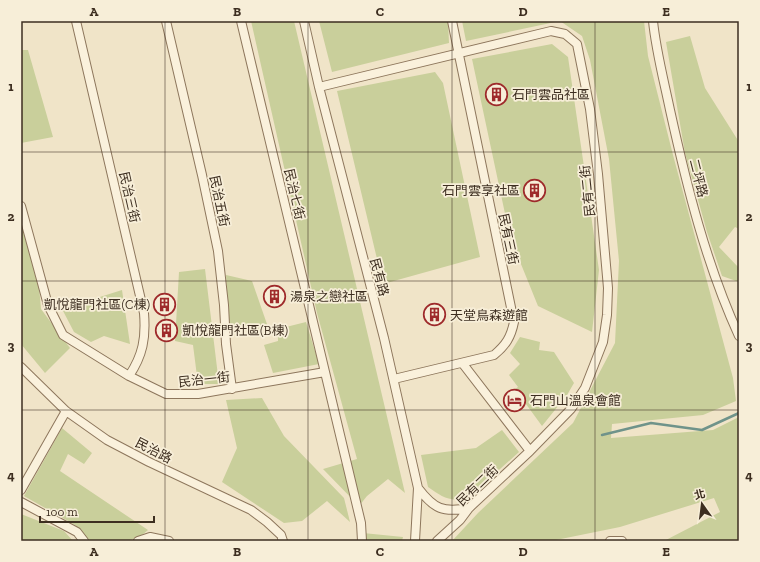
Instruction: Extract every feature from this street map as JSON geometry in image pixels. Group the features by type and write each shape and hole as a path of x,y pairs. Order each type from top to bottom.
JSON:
{"street":[{"name":"民治三街","path":"76,21 144,313 145,340 135,366 129,376"},
{"name":"民治五街","path":"166,21 218,251 224,305 226,344 232,389"},
{"name":"民治七街","path":"241,21 325,372"},
{"name":"民有路","path":"304,21 318,87 394,379 418,488 415,541"},
{"name":"民有三街","path":"394,379 463,364 494,355 511,337 514,322 452,21"},
{"name":"二坪路","path":"653,21 675,130 692,203 708,256 739,336"},
{"name":"民有二街","path":"318,87 551,31 565,34 577,44 590,109 598,174 608,288 607,315 603,342 585,388 574,404 530,451 469,508 460,520 437,541"},
{"name":"民治一街","path":"21,206 48,305 63,335 129,376 166,394 198,394 325,372"},
{"path":"463,364 530,451"},
{"name":"民治路","path":"21,367 66,411 107,440 251,510 281,535 283,541"},
{"path":"325,372 361,523 362,541"},
{"path":"21,490 66,411"},
{"path":"418,488 430,503 440,509 455,511 469,508"},
{"path":"21,502 77,532 84,541"},
{"path":"138,541 150,537 169,541"},
{"path":"610,541 620,541"}],"green space":[{"path":"251,21 294,21 405,493 388,479 367,496 359,506 323,469 357,459 317,313"},
{"path":"319,21 448,21 449,43 332,72"},
{"path":"462,21 560,21 466,41"},
{"path":"560,21 644,21 648,56 733,378 736,401 703,415 612,424 611,438 713,430 739,417 739,541 664,541 720,512 714,498 620,527 551,541 452,541 478,513 573,423 615,343 619,261 609,159 590,60 582,36"},
{"path":"690,36 705,88 739,142 739,229 735,227 719,247 739,268 739,282 722,276 707,232 685,153 666,42"},
{"path":"552,44 568,57 599,270 592,332 538,306 510,237 472,59"},
{"path":"21,50 28,50 53,137 21,143"},
{"path":"435,72 443,83 480,257 383,284 337,91"},
{"path":"21,223 39,286 41,309 70,348 45,373 21,344"},
{"path":"205,269 219,384 198,384 193,345 175,341 179,272"},
{"path":"226,275 252,281 268,327 229,334"},
{"path":"122,290 130,344 104,336 91,342 74,332 62,309"},
{"path":"306,322 319,364 273,373 264,345 278,341 278,329"},
{"path":"520,337 540,342 539,350 554,352 574,383 567,395 542,426 515,389 518,387 509,375 520,364 510,353"},
{"path":"262,398 284,436 344,498 350,522 327,501 302,521 284,523 222,482 237,448 226,400"},
{"path":"62,428 92,453 84,464 68,454 60,471 148,530 142,535 128,541 120,542 89,541 75,525 24,496"},
{"path":"502,430 519,452 469,497 463,499 447,498 428,487 421,455 476,448"},
{"path":"21,514 64,531 73,541 21,541"},
{"path":"363,533 403,537 402,541 359,541"}],"waterway":[{"path":"602,435 651,423 702,430 739,413"}],"place":[{"name":"石門雲品社區","path":"496,94"},
{"name":"石門雲享社區","path":"535,190"},
{"name":"湯泉之戀社區","path":"274,296"},
{"name":"凱悅龍門社區(C棟)","path":"165,304"},
{"name":"天堂鳥森遊館","path":"434,315"},
{"name":"凱悅龍門社區(B棟)","path":"166,330"},
{"name":"石門山溫泉會館","path":"515,400"}]}
